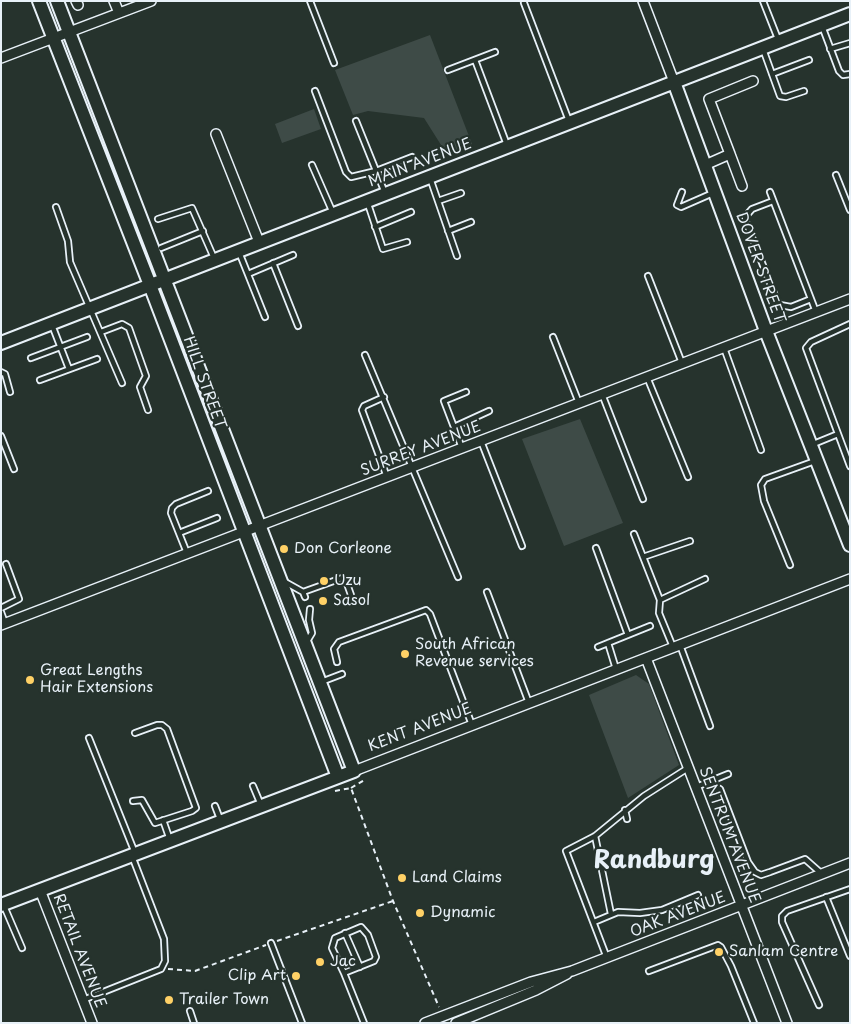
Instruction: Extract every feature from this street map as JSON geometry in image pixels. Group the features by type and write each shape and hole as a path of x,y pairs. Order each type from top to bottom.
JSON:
{"main road":[{"name":"HILL STREET","path":"38,1 150,285 338,777"},
{"name":"HILL STREET","path":"57,1 354,771"},
{"name":"MAIN AVENUE","path":"1,343 850,14"},
{"name":"DOVER STREET","path":"674,82 766,331 850,545"},
{"name":"KENT AVENUE","path":"2,905 354,771"}],"street":[{"path":"114,1 119,13"},
{"path":"1,58 151,1"},
{"name":"DOVER STREET","path":"643,1 674,82"},
{"path":"742,186 709,99 753,81"},
{"path":"216,134 258,242"},
{"path":"705,165 730,154"},
{"name":"SURREY AVENUE","path":"4,624 850,299"},
{"name":"KENT AVENUE","path":"354,771 850,579"},
{"name":"SENTRUM AVENUE","path":"646,658 787,1023"},
{"name":"OAK AVENUE","path":"425,1023 532,982 572,971 607,958 850,863"},
{"name":"RETAIL AVENUE","path":"40,890 92,1023"},
{"name":"OAK AVENUE","path":"456,1023 543,987 572,971"}],"lane":[{"path":"310,1 334,63"},
{"path":"763,1 779,42"},
{"path":"524,3 569,123"},
{"path":"821,25 839,71 843,75 850,74"},
{"path":"830,49 850,42"},
{"path":"762,48 782,98 804,91"},
{"path":"448,70 495,52"},
{"path":"475,60 507,146"},
{"path":"772,74 808,60"},
{"path":"316,91 346,172 351,176 376,171 412,157"},
{"path":"356,121 385,193"},
{"path":"312,164 333,213"},
{"path":"836,175 850,210"},
{"path":"429,176 457,256"},
{"path":"682,192 678,200 678,205 681,207 715,192"},
{"path":"770,192 816,312"},
{"path":"438,201 461,193"},
{"path":"367,200 383,249 407,242"},
{"path":"773,201 748,212 746,222 749,230 777,301 785,307 790,307 811,298"},
{"path":"56,207 68,241 70,262 122,383"},
{"path":"158,220 192,208 215,260"},
{"path":"375,227 411,212"},
{"path":"448,231 471,222"},
{"path":"161,248 203,231"},
{"path":"238,250 265,317"},
{"path":"248,274 293,255"},
{"path":"273,263 298,326"},
{"path":"648,276 682,363"},
{"path":"52,324 69,369"},
{"path":"101,332 122,324 129,328 146,376 140,387 148,410"},
{"path":"850,324 811,342 806,348 850,466"},
{"path":"553,336 580,403"},
{"path":"31,358 87,337"},
{"path":"724,348 761,450"},
{"path":"365,355 414,467 458,577"},
{"path":"40,380 97,359"},
{"path":"1,372 5,374 10,392"},
{"path":"647,377 688,477"},
{"path":"462,448 444,401 466,392"},
{"path":"602,394 643,499"},
{"path":"384,397 364,406 362,414 386,477"},
{"path":"454,427 489,411"},
{"path":"811,445 838,434"},
{"path":"1,436 14,469"},
{"path":"481,441 522,546"},
{"path":"790,565 764,501 761,485 765,479 773,475 817,461"},
{"path":"187,553 171,513 172,508 176,504 208,491"},
{"path":"180,533 217,518"},
{"path":"634,534 660,600 659,613 677,646 710,726"},
{"path":"643,557 690,541"},
{"path":"596,548 628,635"},
{"path":"4,624 1,610 19,599 6,564"},
{"path":"279,578 304,594 342,578 346,580 352,595 350,599"},
{"path":"660,600 705,579"},
{"path":"487,592 529,703"},
{"path":"337,662 334,649 339,642 426,610 430,614 472,725"},
{"path":"305,644 312,633 310,612"},
{"path":"598,648 650,626"},
{"path":"608,643 616,669"},
{"path":"320,683 342,674"},
{"path":"133,801 142,800 153,822 192,811 196,808 166,729 162,725 157,725 135,732"},
{"path":"83,1000 160,969 164,961 164,939 89,738"},
{"path":"607,958 566,851 595,836 625,810 688,768"},
{"path":"696,787 728,774"},
{"path":"708,783 720,789 748,862 755,872 761,874 770,872 805,859 822,874"},
{"path":"253,786 261,806"},
{"path":"654,790 655,797"},
{"path":"215,806 222,822"},
{"path":"625,810 627,819"},
{"path":"163,820 171,841"},
{"path":"595,836 611,914"},
{"path":"818,1005 782,922 782,916 787,910 850,889"},
{"path":"594,922 611,914 662,910 698,895"},
{"path":"826,897 850,956"},
{"path":"2,905 22,948"},
{"path":"344,973 374,961 376,957 368,935 362,927 335,938 332,948 364,1023"},
{"path":"345,933 360,967"},
{"path":"271,943 302,1023"},
{"path":"649,972 718,945 731,966 754,1023"},
{"path":"190,1011 194,1023"}],"path":[{"path":"332,791 351,788 366,780"},
{"path":"351,788 393,901 442,1016"}],"shaded area":[{"path":"430,35 472,144 448,156 424,118 368,111 353,115 335,70"},
{"path":"314,109 321,129 282,143 275,124"},
{"path":"580,419 623,523 564,546 522,439"},
{"path":"636,675 649,684 679,765 628,798 589,695"}],"place":[{"name":"Don Corleone","path":"284,549"},
{"name":"Uzu","path":"324,581"},
{"name":"Sasol","path":"323,601"},
{"name":"South African Revenue services","path":"405,654"},
{"name":"Great Lengths Hair Extensions","path":"30,680"},
{"name":"Land Claims","path":"402,878"},
{"name":"Dynamic","path":"420,913"},
{"name":"Sanlam Centre","path":"719,952"},
{"name":"Jac","path":"320,962"},
{"name":"Clip Art","path":"296,976"},
{"name":"Trailer Town","path":"169,1000"}],"district":[{"name":"Randburg","path":"654,861"}]}
